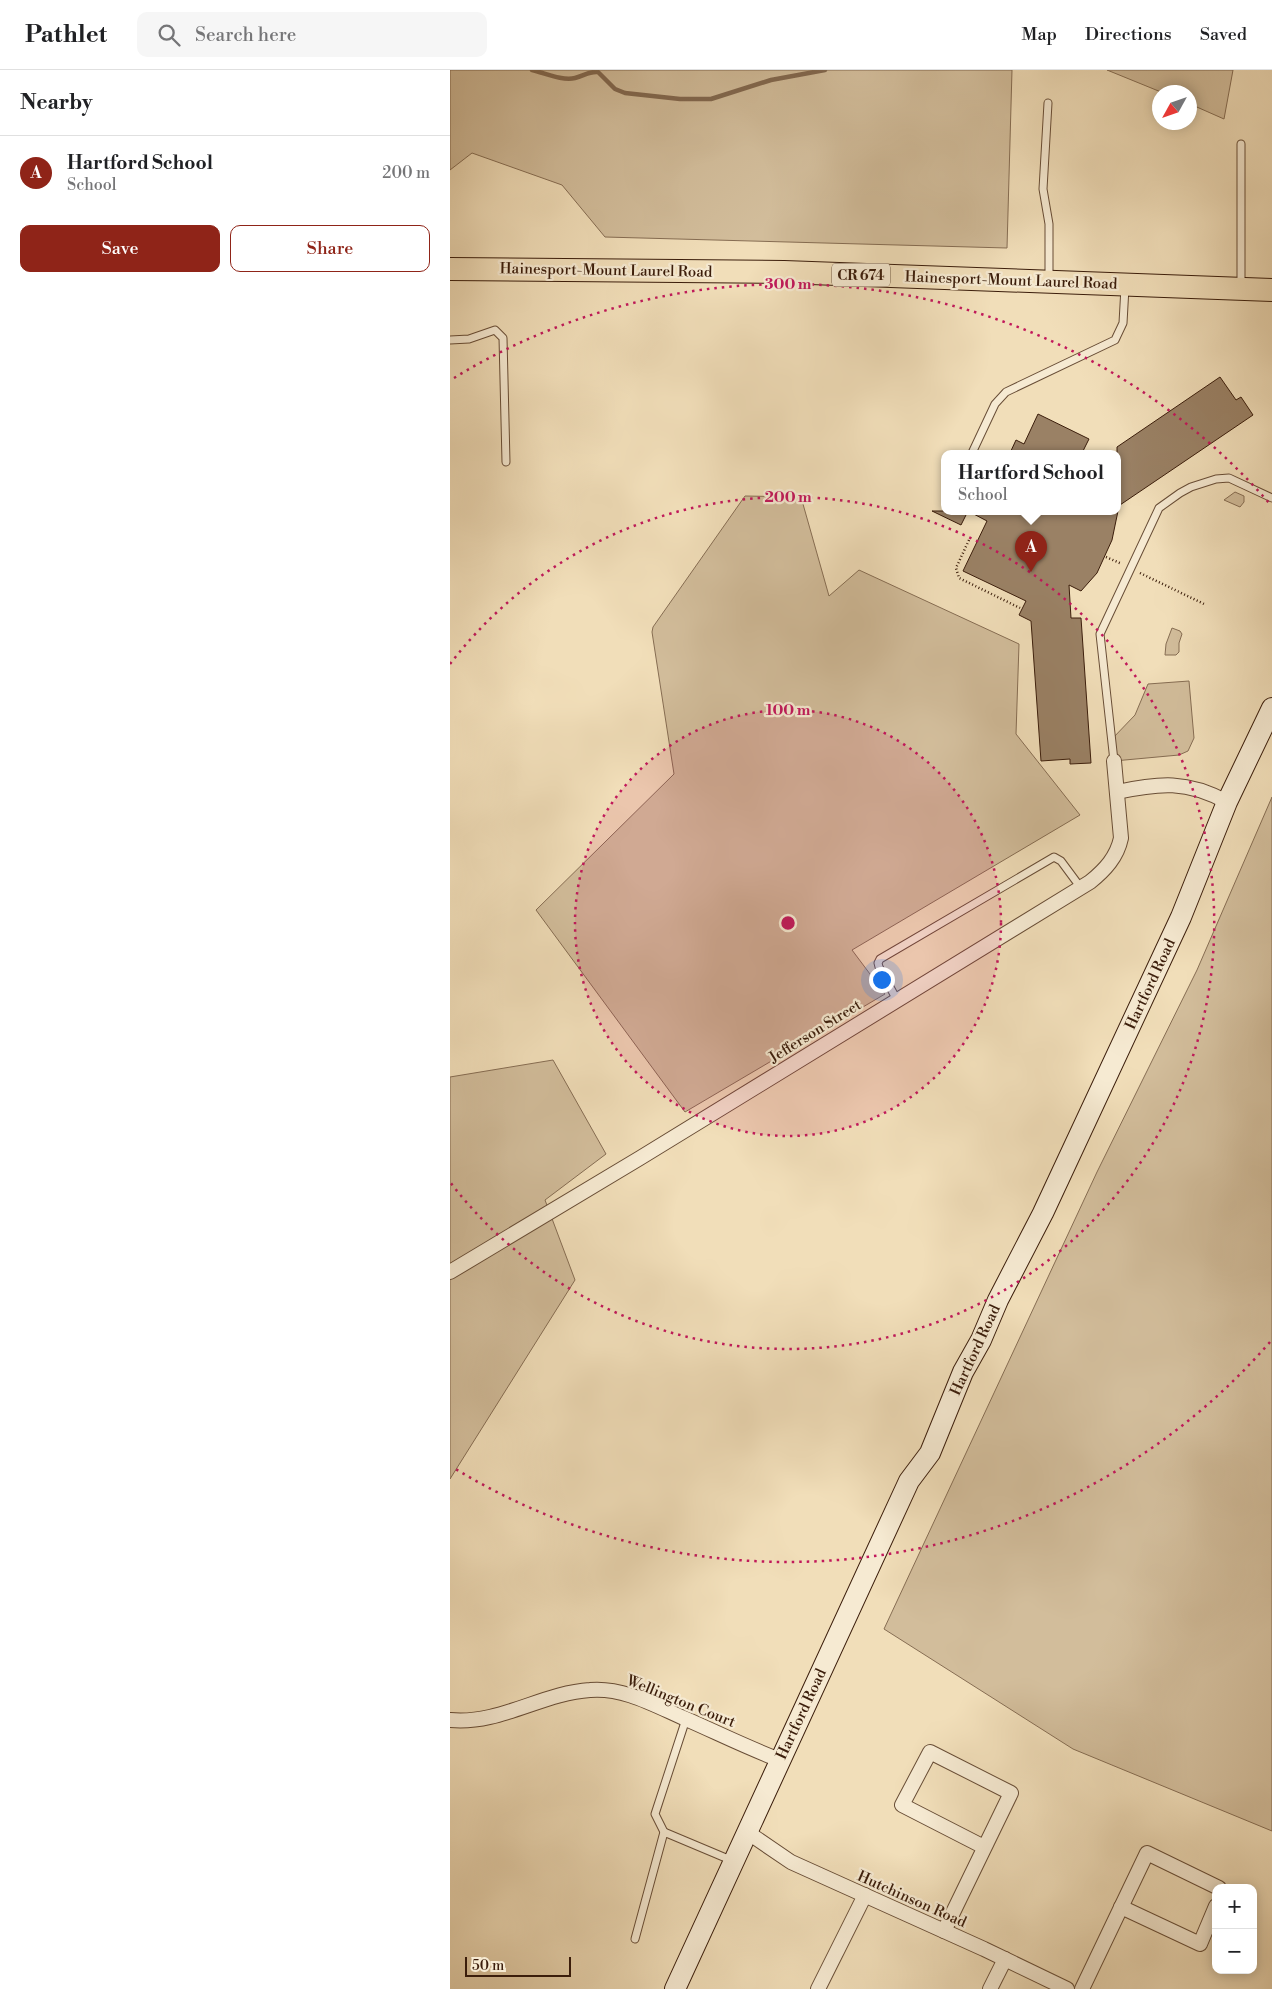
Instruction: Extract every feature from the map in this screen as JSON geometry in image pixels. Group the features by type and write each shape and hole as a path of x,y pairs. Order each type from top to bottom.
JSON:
{"main road":[{"name":"Hainesport-Mount Laurel Road","path":"450,269 768,272 1272,290"}],"street":[{"name":"Hartford Road","path":"675,1989 909,1481 930,1453 963,1372 981,1340 998,1300 1043,1213 1117,1056 1181,916 1227,802 1272,708"},
{"name":"Jefferson Street","path":"450,1272 1081,888 1101,873 1119,847 1121,838 1114,760"},
{"path":"1117,792 1148,785 1175,784 1202,790 1227,802"},
{"name":"Wellington Court","path":"450,1720 477,1720 554,1696 590,1689 608,1690 637,1697 780,1760"},
{"path":"944,1931 984,1848 1010,1793 930,1752 902,1805 984,1848"},
{"name":"Hutchinson Road","path":"747,1832 790,1862 1067,1989"},
{"path":"1082,1989 1147,1853 1212,1885"},
{"path":"818,1989 865,1895"},
{"path":"1121,1907 1200,1944 1212,1916"},
{"path":"990,1989 1005,1959"}],"lane":[{"path":"1048,103 1043,189 1049,224 1049,282"},
{"path":"1241,144 1241,288"},
{"path":"973,450 993,409 1006,392 1115,340 1123,323 1125,284"},
{"path":"450,340 469,339 495,330 503,338 506,462"},
{"path":"1114,760 1100,634 1159,508 1180,493 1204,483 1229,478 1272,498"},
{"path":"897,1000 879,967 880,958 1054,857 1061,861 1081,888"},
{"path":"686,1719 655,1814 664,1832 734,1861"},
{"path":"635,1939 664,1832"}],"path":[{"path":"969,540 956,568 959,578 1020,608"},
{"path":"1106,557 1204,604"}],"shaded area":[{"path":"450,70 1012,70 1007,248 605,237 562,185 472,153 450,170"},
{"path":"1107,70 1233,70 1224,119 1197,107 1197,85 1152,85 1152,88"},
{"path":"1235,492 1244,496 1244,502 1240,507 1224,500"},
{"path":"745,496 801,497 829,596 859,570 1019,644 1016,734 1080,815 852,950 885,994 685,1112 536,910 674,774 652,632 653,627"},
{"path":"1172,628 1180,631 1182,634 1179,652 1176,655 1165,655 1166,644"},
{"path":"1189,681 1194,738 1188,751 1179,755 1114,761 1112,739 1135,715 1148,684"},
{"path":"1272,797 1272,1831 1073,1749 884,1629 1097,1172 1197,970"},
{"path":"553,1060 606,1154 545,1200 575,1280 450,1479 450,1077"}],"building":[{"path":"1220,377 1236,400 1241,397 1253,415 1121,504 1121,450 1117,450 1117,447"},
{"path":"1038,414 1089,439 1084,450 1011,450 1016,440 1024,444"},
{"path":"932,511 941,511 941,515 966,515 961,525"},
{"path":"976,515 1117,515 1112,540 1097,573 1081,591 1069,585 1071,618 1081,618 1091,763 1070,764 1070,759 1041,761 1031,621 1019,615 1026,601 963,571 987,521"}],"waterway":[{"path":"532,70 559,78 570,79 598,72 615,89 625,93 680,99 711,99 771,80 825,70"}],"place":[{"name":"Hartford School","path":"1031,572"}]}
